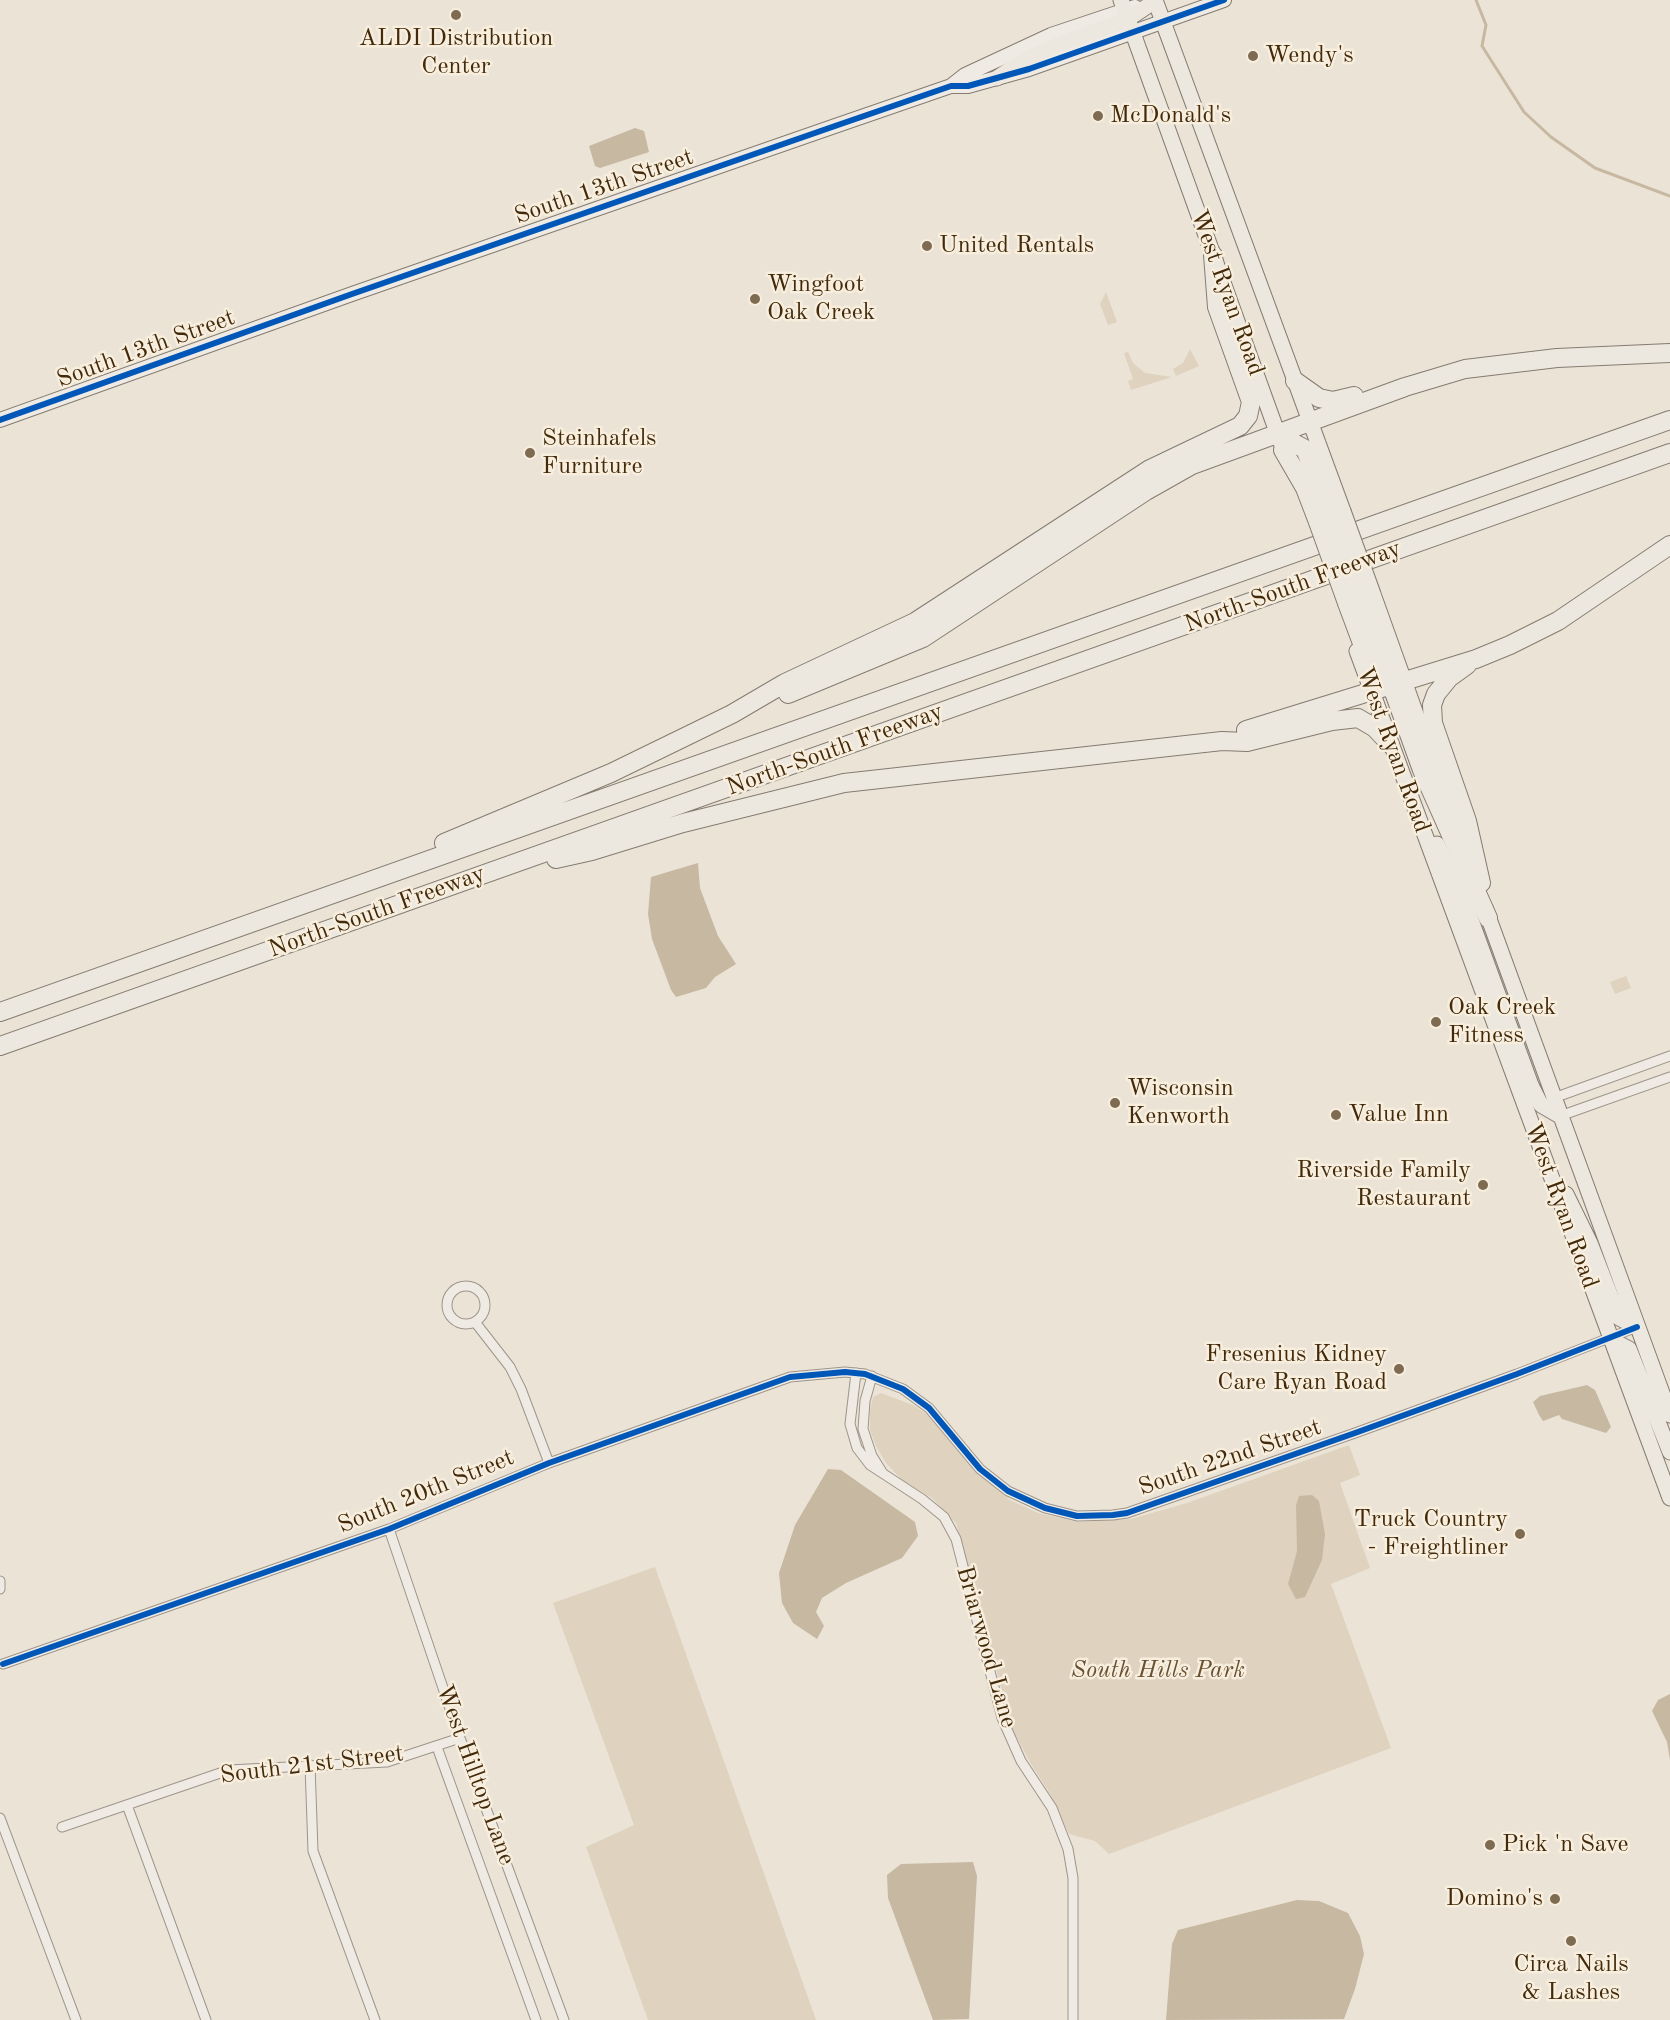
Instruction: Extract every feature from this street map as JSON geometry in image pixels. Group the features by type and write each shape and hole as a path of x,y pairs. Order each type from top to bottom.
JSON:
{"highway":[{"path":"310,902 610,773 732,714 785,683 915,622 1150,469 1240,426 1248,416 1251,402 1217,307 1213,255"},
{"path":"1295,381 1307,392 1333,400 1436,370 1465,369 1557,358 1670,353"},
{"path":"732,714 787,695 923,638 1146,491 1192,465 1280,442 1310,422 1404,387 1465,369"},
{"name":"North-South Freeway","path":"0,1012 1670,420"},
{"path":"1280,442 1305,488 1325,518 1355,600 1369,662 1372,668 1394,680 1422,770 1488,918"},
{"name":"North-South Freeway","path":"0,1046 1670,453"},
{"path":"1488,918 1467,821 1433,723 1432,705 1436,694 1449,678 1476,659 1558,621 1670,545"},
{"path":"1222,741 1244,731 1296,717 1371,691 1394,680 1476,659"},
{"path":"486,874 592,851 683,823 844,783 1222,741 1247,742 1332,721 1358,718 1375,728 1390,744"}],"main road":[{"name":"West Ryan Road","path":"1139,8 1163,22 1310,422 1325,518 1355,600 1394,680"},
{"name":"West Ryan Road","path":"1139,8 1213,255 1280,442"},
{"path":"997,78 1024,60 1139,8"},
{"name":"West Ryan Road","path":"1355,600 1371,691 1670,1498"},
{"path":"1411,800 1436,843 1462,898 1531,1085 1560,1116"},
{"name":"West Ryan Road","path":"1488,918 1547,1101"},
{"name":"West Ryan Road","path":"1560,1116 1670,1415"},
{"path":"1546,1165 1560,1183 1590,1243 1619,1318 1637,1327"},
{"path":"1610,1339 1629,1349 1670,1452"}],"street":[{"name":"South 13th Street","path":"0,420 374,286 951,86 965,75 1051,35 1139,8 1163,22 1224,0"},
{"name":"South 13th Street","path":"951,86 968,86 997,78"},
{"path":"1528,1116 1547,1101 1670,1056"},
{"path":"1560,1116 1670,1077"},
{"path":"464,1286 480,1292 484,1308 475,1322 463,1324 449,1314 447,1302 453,1291 464,1286"},
{"path":"475,1322 510,1367 549,1463"},
{"name":"South 22nd Street","path":"864,1374 903,1389 929,1408 980,1469 1008,1491 1045,1508 1066,1513 1113,1515 1127,1513 1355,1433 1637,1327"},
{"path":"864,1374 863,1429 872,1456 883,1474"},
{"name":"South 20th Street","path":"3,1664 389,1529 549,1463 790,1377 864,1374"},
{"name":"Briarwood Lane","path":"864,1374 850,1424 857,1448 870,1466 922,1498 944,1517 956,1539 1002,1718 1021,1761 1052,1808 1068,1849 1073,1878 1073,2020"},
{"name":"West Hilltop Lane","path":"389,1529 460,1738 564,2020"},
{"path":"0,1581 0,1588"},
{"name":"South 21st Street","path":"62,1827 229,1770 387,1762 460,1738"},
{"name":"West Hilltop Lane","path":"437,1747 536,2020"},
{"path":"310,1765 313,1851 375,2020"},
{"path":"127,1805 206,2020"},
{"path":"0,1818 76,2020"}],"green space":[{"path":"1106,292 1117,322 1108,325 1100,304"},
{"path":"1190,349 1199,366 1176,376 1173,369 1183,363"},
{"path":"1128,352 1133,363 1145,373 1172,377 1131,390 1128,381 1133,379 1124,353"},
{"path":"1626,976 1631,988 1615,994 1610,982"},
{"name":"South Hills Park","path":"881,1393 913,1405 928,1415 973,1467 1010,1500 1038,1513 1078,1522 1131,1519 1187,1503 1349,1445 1360,1475 1340,1483 1370,1568 1331,1584 1391,1748 1109,1854 1095,1841 1069,1834 1049,1792 1012,1728 956,1523 932,1498 902,1480 886,1463 876,1446 870,1430 870,1411 873,1397"},
{"path":"655,1567 816,2020 648,2020 586,1847 634,1825 553,1603"}],"shaded area":[{"path":"635,128 644,131 649,152 600,168 595,166 589,146"},
{"path":"698,863 700,888 718,936 736,964 715,977 706,988 676,997 671,990 652,939 648,914 651,877"},
{"path":"1587,1385 1595,1390 1611,1427 1606,1433 1562,1419 1559,1415 1543,1421 1533,1402 1540,1396"},
{"path":"828,1469 841,1470 915,1522 918,1536 902,1558 846,1583 822,1598 816,1612 824,1626 817,1639 793,1623 782,1603 779,1573 795,1525"},
{"path":"1312,1495 1319,1501 1325,1534 1322,1560 1305,1597 1296,1599 1288,1584 1297,1551 1296,1505 1299,1496"},
{"path":"1670,1694 1670,1760 1667,1742 1652,1711 1658,1700"},
{"path":"973,1862 977,1876 969,2019 933,2020 888,1898 887,1875 901,1864"},
{"path":"1297,1900 1319,1901 1348,1913 1360,1936 1364,1954 1344,2019 1166,2020 1172,1944 1178,1930"}],"waterway":[{"path":"1476,0 1486,25 1482,46 1524,112 1551,137 1595,168 1670,196"}],"cycle path":[{"path":"0,420 352,294 951,86 968,86 1029,69 1224,0"},
{"path":"3,1664 389,1529 549,1463 790,1377 845,1372 865,1374 903,1389 929,1408 980,1469 1008,1491 1045,1508 1077,1516 1113,1515 1127,1513 1355,1433 1637,1327"}],"place":[{"name":"ALDI Distribution Center","path":"456,15"},
{"name":"Wendy's","path":"1253,56"},
{"name":"McDonald's","path":"1098,116"},
{"name":"United Rentals","path":"927,246"},
{"name":"Wingfoot Oak Creek","path":"755,299"},
{"name":"Steinhafels Furniture","path":"530,453"},
{"name":"Oak Creek Fitness","path":"1436,1022"},
{"name":"Wisconsin Kenworth","path":"1115,1103"},
{"name":"Value Inn","path":"1336,1115"},
{"name":"Riverside Family Restaurant","path":"1483,1185"},
{"name":"Fresenius Kidney Care Ryan Road","path":"1399,1369"},
{"name":"Truck Country - Freightliner","path":"1520,1534"},
{"name":"Pick 'n Save","path":"1490,1845"},
{"name":"Domino's","path":"1555,1899"},
{"name":"Circa Nails & Lashes","path":"1571,1941"}]}
